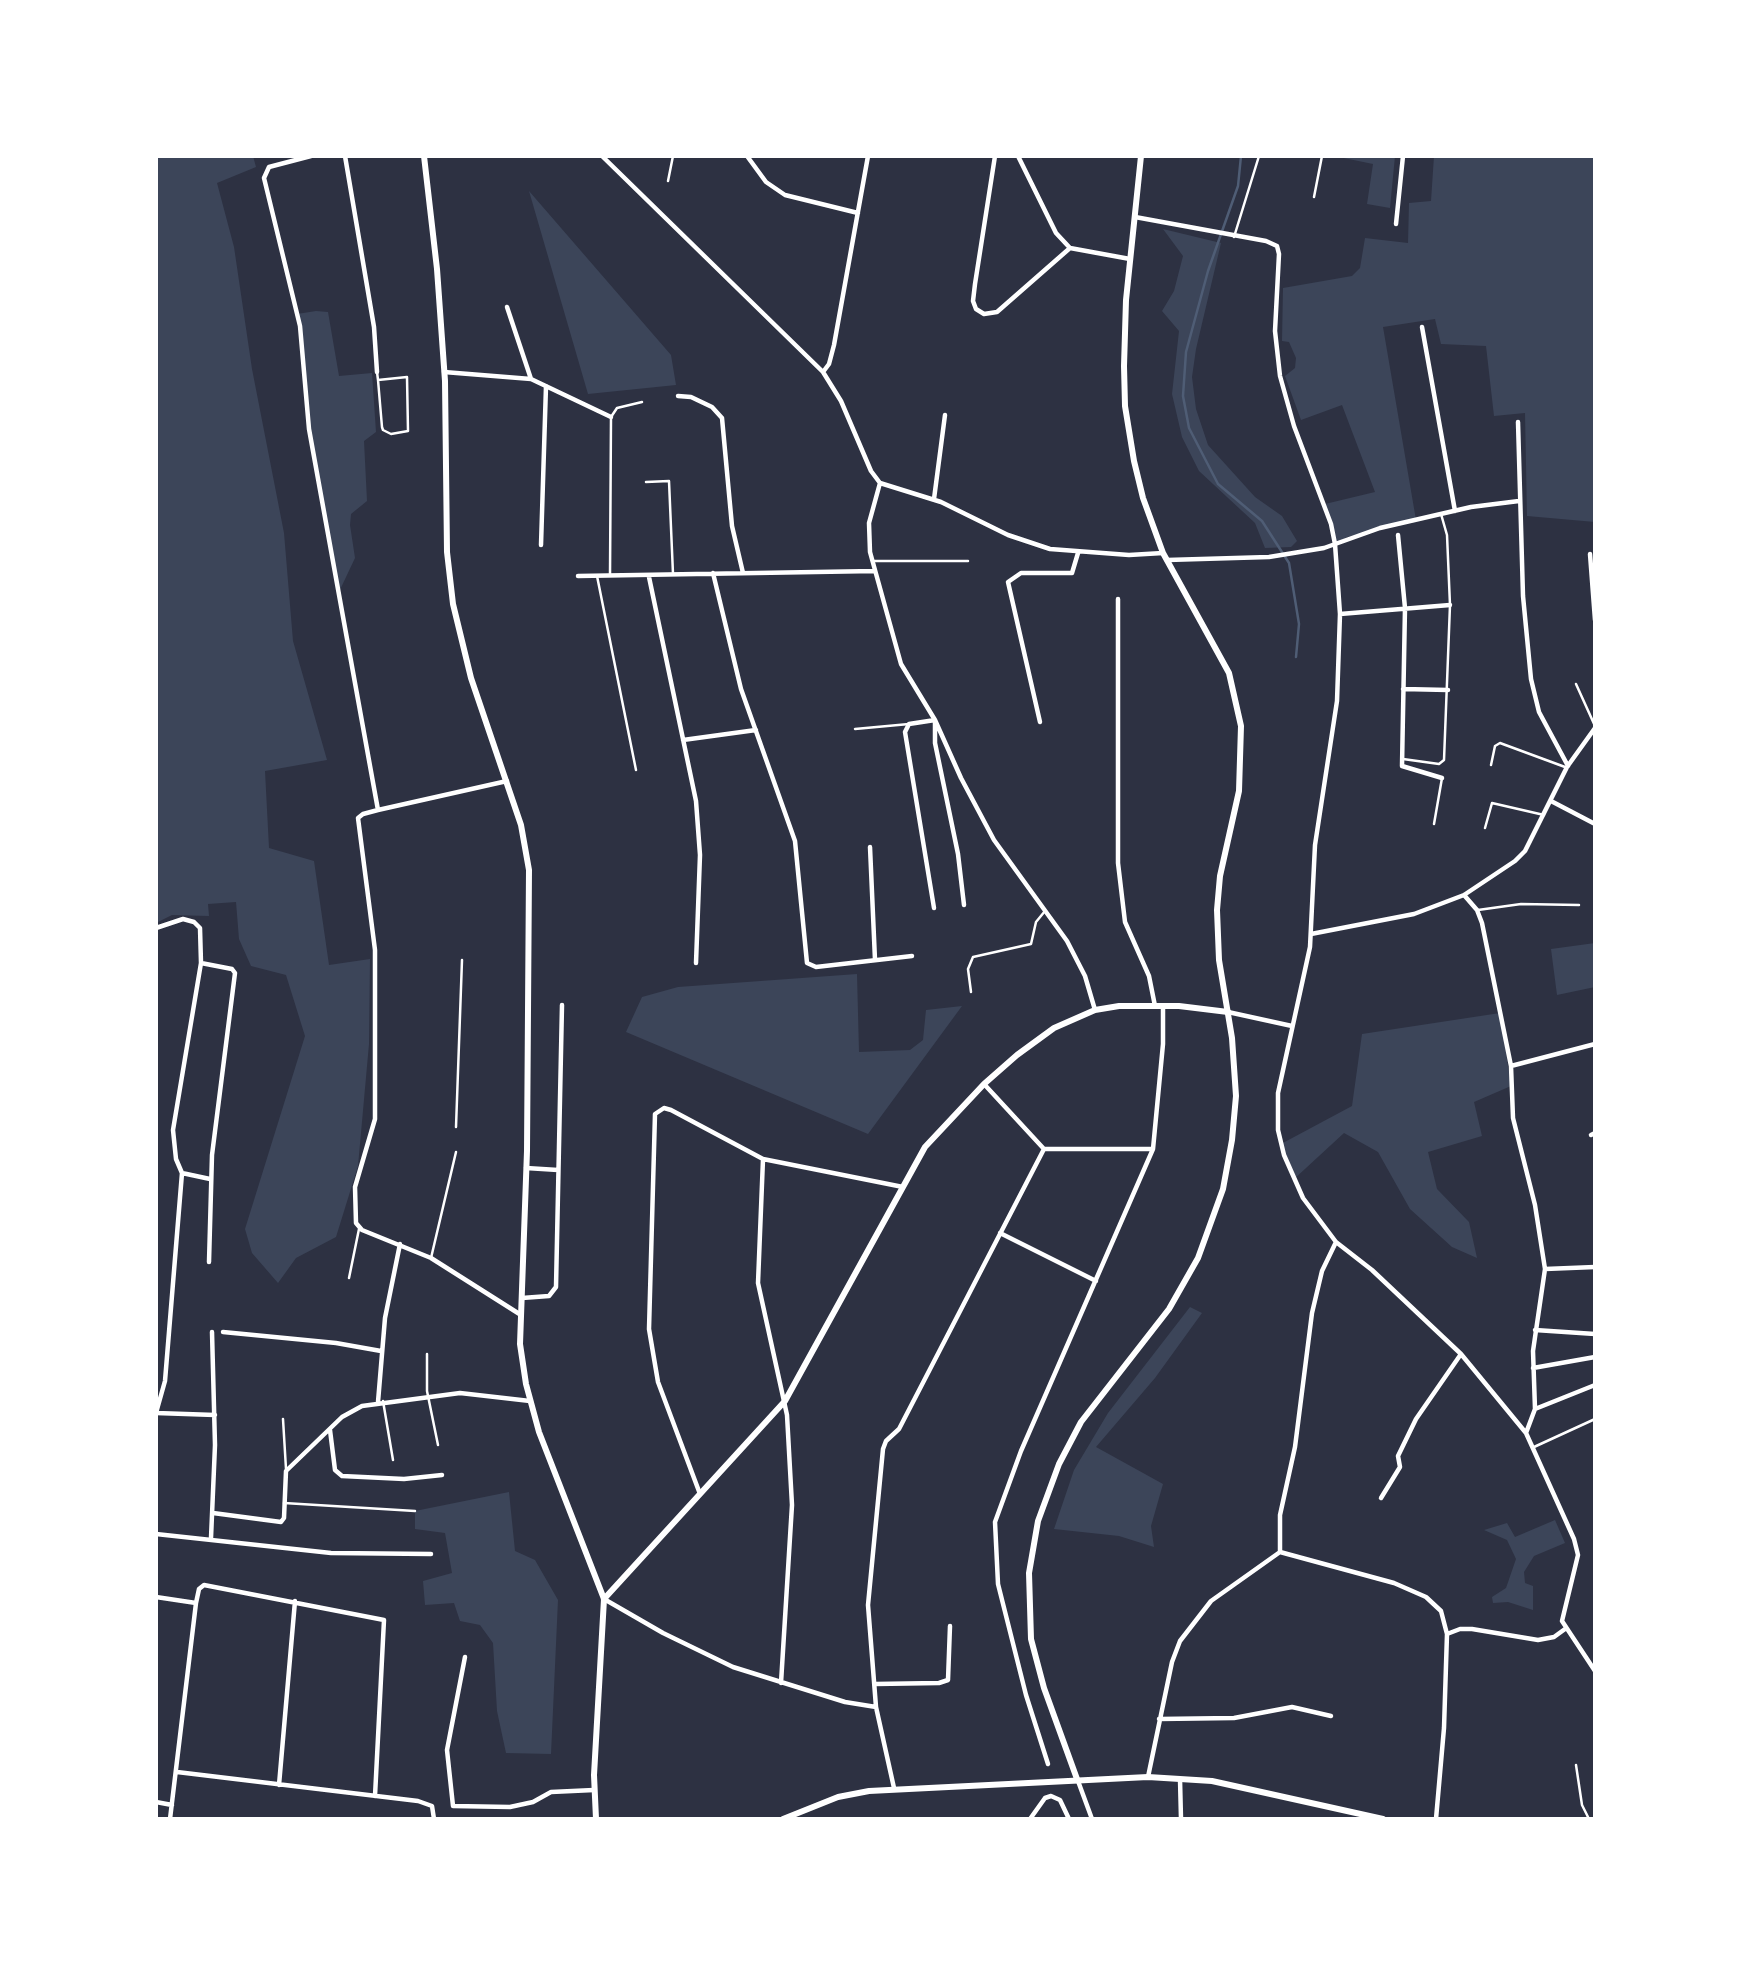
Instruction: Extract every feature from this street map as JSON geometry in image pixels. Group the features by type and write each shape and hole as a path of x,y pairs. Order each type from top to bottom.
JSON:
{"main road":[{"path":"424,156 438,269 444,372 447,552 453,604 471,678 508,781 526,852 531,898 521,1358 530,1401 546,1452 604,1599 594,1790 596,1819"},
{"path":"1077,1779 1044,1688 1031,1639 1028,1594 1032,1549 1048,1489 1070,1440 1176,1300 1212,1223 1229,1164 1234,1124 1235,1069 1219,960 1217,909 1220,876 1239,791 1241,726 1229,673 1165,557 1137,478 1125,406 1124,366 1130,259 1141,156"},
{"path":"604,1599 785,1401 930,1140 984,1084 1054,1028 1096,1010 1159,1006 1228,1012"},
{"path":"784,1819 852,1793 894,1788 1148,1777 1231,1785 1383,1819"}],"street":[{"path":"311,156 269,167 264,178 300,326 309,429 378,810"},
{"path":"345,156 374,327 377,372"},
{"path":"602,156 823,372 841,401 871,471 880,483 934,499 1021,540 1078,553 1165,557 1276,555 1335,544 1362,533 1441,514 1519,501"},
{"path":"747,156 766,183 775,190 799,200 858,213"},
{"path":"823,372 832,353 868,156"},
{"path":"995,156 973,301 981,312 997,312 1070,248"},
{"path":"1018,156 1056,233 1070,248 1130,259"},
{"path":"1396,225 1403,156"},
{"path":"1135,217 1226,236 1266,241 1279,250 1275,331 1280,376 1294,426 1331,524 1335,544 1340,614 1338,694 1315,845 1311,934 1278,1093 1280,1143 1298,1190 1336,1242 1372,1270 1461,1354 1526,1433 1574,1539 1578,1555 1562,1617 1565,1629 1595,1671"},
{"path":"507,307 531,379"},
{"path":"1422,327 1455,511"},
{"path":"444,372 531,379 611,417"},
{"path":"541,545 546,386"},
{"path":"678,396 691,397 712,407 722,418 732,526 743,573"},
{"path":"934,499 945,415"},
{"path":"1518,422 1519,501 1531,679 1539,712 1568,766"},
{"path":"880,483 875,491 869,523 873,561 901,664 935,720 979,814 1009,863 1059,929 1085,976 1096,1010"},
{"path":"1398,535 1405,608 1403,768 1442,778"},
{"path":"1040,722 1007,582 1021,573 1072,573 1078,553"},
{"path":"1590,554 1595,620"},
{"path":"578,576 640,573 649,577 713,573 875,571"},
{"path":"713,573 733,660 795,841 807,963 816,967 912,956"},
{"path":"649,577 699,824 696,963"},
{"path":"1048,1764 1026,1695 998,1584 993,1534 1011,1474 1153,1149 1163,1044 1159,1006 1125,922 1118,863 1118,599"},
{"path":"1340,614 1450,605"},
{"path":"1403,689 1448,690"},
{"path":"934,908 905,735 909,724 935,720"},
{"path":"935,720 935,743 958,854 964,905"},
{"path":"1311,934 1390,921 1464,895 1520,857 1568,766 1595,727"},
{"path":"683,740 756,730"},
{"path":"508,781 363,814 358,825 375,950 374,1119 355,1187 354,1206 359,1229 431,1258 521,1315"},
{"path":"1551,801 1595,824"},
{"path":"870,847 875,960"},
{"path":"1464,895 1477,910 1511,1066 1513,1118 1535,1205 1545,1269 1535,1330 1535,1409 1526,1433"},
{"path":"156,928 177,920 189,920 198,924 201,963 173,1130 176,1160 182,1172 164,1386 156,1413 215,1415"},
{"path":"201,963 232,969 235,978 210,1179 209,1262"},
{"path":"522,1298 549,1296 556,1287 562,1005"},
{"path":"1228,1012 1292,1026"},
{"path":"1511,1066 1595,1044"},
{"path":"984,1084 1044,1149 1153,1149"},
{"path":"700,1495 658,1382 649,1329 653,1118 659,1110 671,1110 763,1159 903,1187"},
{"path":"894,1788 876,1707 868,1605 883,1453 886,1441 897,1432 1044,1149"},
{"path":"763,1159 758,1283 785,1401 792,1505 781,1683"},
{"path":"526,1168 558,1170"},
{"path":"182,1172 210,1179"},
{"path":"1000,1233 1096,1281"},
{"path":"1280,1552 1280,1515 1294,1447 1312,1313 1322,1270 1336,1242"},
{"path":"381,1401 381,1351 388,1297 400,1244"},
{"path":"1545,1269 1595,1267"},
{"path":"1535,1330 1595,1334"},
{"path":"211,1538 215,1415 212,1332"},
{"path":"223,1332 336,1343 381,1351"},
{"path":"1381,1498 1400,1467 1398,1456 1416,1419 1461,1354"},
{"path":"1533,1368 1595,1357"},
{"path":"1535,1409 1595,1385"},
{"path":"213,1513 281,1522 286,1471 348,1412 381,1401 469,1393 530,1401"},
{"path":"330,1429 335,1470 342,1476 404,1479 442,1475"},
{"path":"156,1534 331,1553 431,1554"},
{"path":"1148,1777 1176,1650 1187,1630 1222,1592 1280,1552 1372,1575 1420,1594 1441,1611 1447,1634 1444,1728 1436,1819"},
{"path":"170,1819 196,1603 202,1585 377,1616 386,1623 375,1796"},
{"path":"156,1597 196,1603"},
{"path":"604,1599 707,1656 781,1683 845,1702 876,1707"},
{"path":"279,1785 295,1601"},
{"path":"874,1684 939,1683 948,1680 950,1626"},
{"path":"1447,1634 1460,1629 1472,1629 1538,1640 1554,1637 1565,1629"},
{"path":"465,1657 447,1750 453,1806 510,1807 533,1802 551,1792 594,1790"},
{"path":"1159,1719 1234,1718 1292,1707 1331,1716"},
{"path":"177,1772 418,1801 432,1806 435,1819"},
{"path":"1077,1779 1092,1819"},
{"path":"1181,1779 1181,1819"},
{"path":"1030,1819 1045,1798 1056,1797 1069,1819"},
{"path":"156,1802 172,1805"}],"lane":[{"path":"668,181 673,156"},
{"path":"1234,237 1259,156"},
{"path":"1314,197 1321,156"},
{"path":"377,372 383,430 391,434 408,431 407,377 378,380"},
{"path":"610,575 611,417 617,408 642,402"},
{"path":"646,482 669,481 673,575"},
{"path":"1402,759 1443,762 1450,605 1447,535 1441,514"},
{"path":"873,561 968,561"},
{"path":"597,576 636,770"},
{"path":"1576,684 1595,727"},
{"path":"855,729 909,724"},
{"path":"1491,765 1495,746 1500,743 1568,766"},
{"path":"1434,824 1442,778"},
{"path":"1485,828 1492,803 1544,815"},
{"path":"1477,910 1521,904 1579,905"},
{"path":"971,992 968,970 973,957 1031,944 1035,922 1045,911"},
{"path":"456,1127 462,960"},
{"path":"431,1258 456,1152"},
{"path":"349,1278 359,1229"},
{"path":"427,1354 428,1396 438,1445"},
{"path":"381,1401 393,1460"},
{"path":"283,1419 286,1471"},
{"path":"1534,1447 1595,1419"},
{"path":"284,1503 415,1511"},
{"path":"1576,1765 1582,1805 1589,1819"}],"shaded area":[{"path":"156,156 253,156 256,167 217,183 234,247 252,369 284,533 293,641 327,760 265,771 269,848 314,861 329,965 370,959 369,1044 358,1166 336,1237 296,1258 278,1283 252,1253 245,1229 305,1036 286,975 251,966 239,939 236,902 208,904 209,916 172,915 156,923"},
{"path":"1334,156 1395,156 1390,208 1367,204 1373,164"},
{"path":"1434,156 1595,156 1595,522 1527,516 1525,413 1494,416 1486,346 1441,344 1435,319 1383,327 1416,520 1347,537 1335,544 1325,504 1375,492 1342,405 1301,420 1285,376 1295,368 1296,358 1289,342 1282,341 1283,288 1352,276 1360,268 1365,238 1408,243 1409,203 1431,201"},
{"path":"529,191 671,355 676,385 588,394"},
{"path":"1163,229 1221,243 1196,349 1192,377 1196,409 1208,445 1255,497 1282,516 1297,541 1291,547 1265,548 1255,523 1199,471 1182,437 1172,394 1179,331 1162,311 1174,291 1183,256"},
{"path":"328,312 339,376 372,373 376,432 364,441 367,501 351,514 355,558 338,594 309,429 297,314"},
{"path":"1595,943 1595,987 1557,995 1551,949"},
{"path":"857,974 859,1052 910,1050 923,1040 926,1010 962,1006 868,1134 626,1032 642,997 678,987"},
{"path":"1500,1013 1511,1086 1474,1102 1482,1136 1428,1152 1437,1189 1469,1222 1477,1258 1452,1247 1410,1209 1378,1152 1344,1133 1293,1180 1281,1144 1352,1106 1362,1034"},
{"path":"1190,1307 1202,1313 1155,1378 1096,1447 1163,1484 1151,1526 1154,1547 1119,1536 1054,1529 1074,1470 1108,1413"},
{"path":"509,1492 515,1551 535,1560 558,1600 551,1754 506,1753 497,1711 493,1643 480,1625 460,1621 454,1603 425,1605 423,1581 452,1573 445,1533 415,1529 415,1511"},
{"path":"1555,1520 1565,1543 1534,1556 1524,1572 1525,1583 1533,1586 1533,1610 1508,1602 1493,1603 1492,1597 1506,1588 1516,1559 1507,1540 1484,1530 1507,1523 1515,1537"}],"waterway":[{"path":"1241,156 1238,186 1208,271 1186,352 1183,396 1189,428 1218,484 1262,521 1289,563 1299,624 1296,657"}]}
